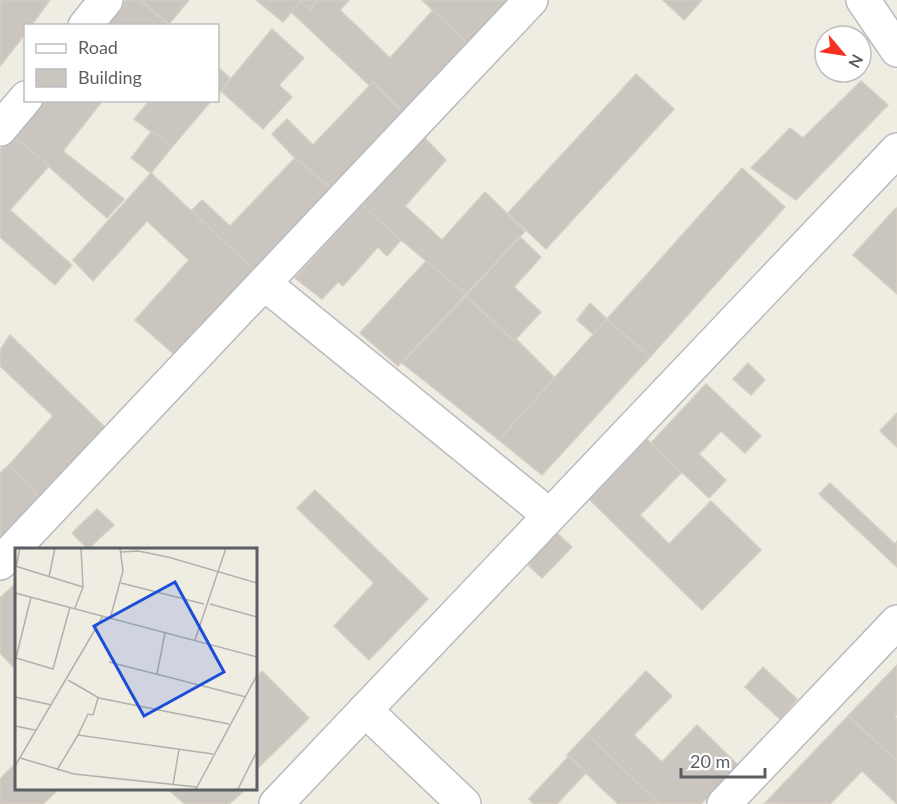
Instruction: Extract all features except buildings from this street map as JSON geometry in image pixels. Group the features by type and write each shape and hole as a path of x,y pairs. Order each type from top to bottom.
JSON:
{"street":[{"path":"87,24 106,0"},
{"path":"0,563 266,284 531,0"},
{"path":"862,0 897,50"},
{"path":"0,129 24,100"},
{"path":"276,804 549,515 894,159"},
{"path":"266,284 549,515"},
{"path":"724,804 897,622"},
{"path":"365,710 464,804"}]}
